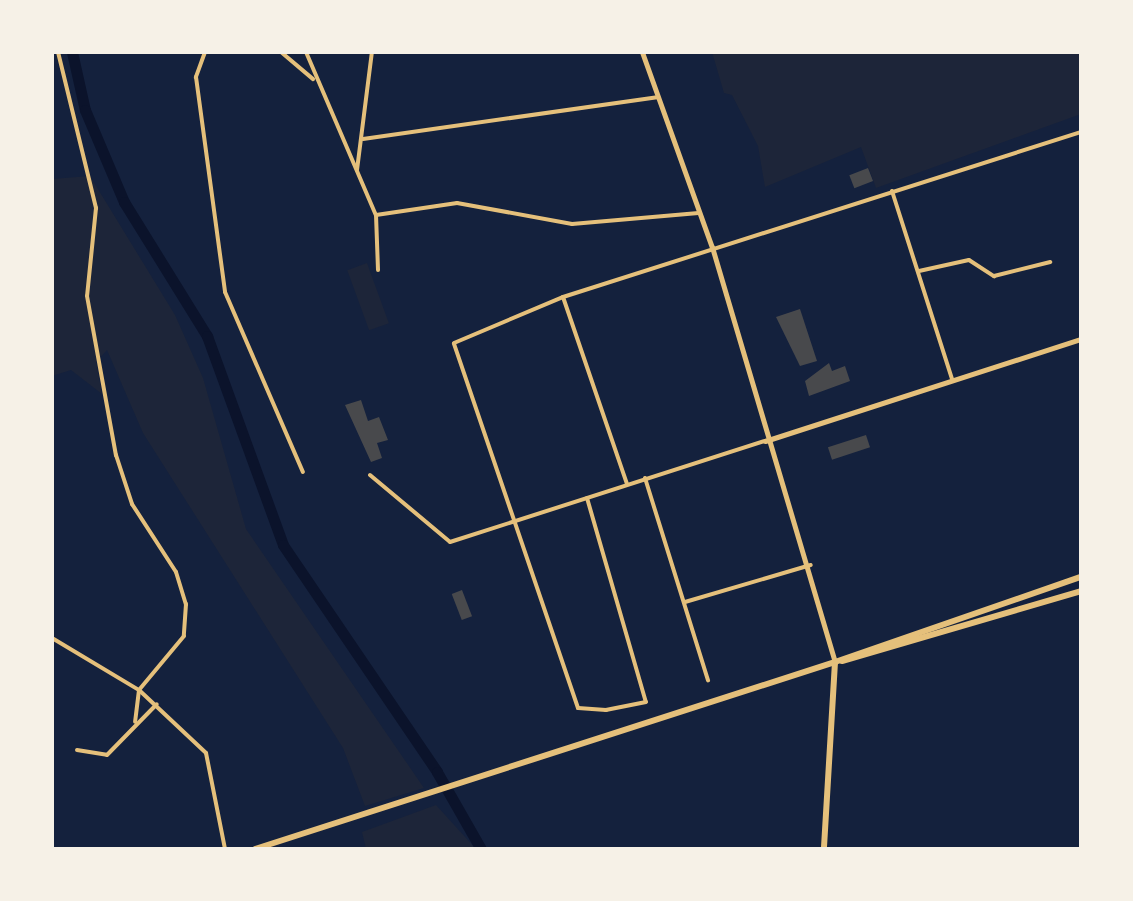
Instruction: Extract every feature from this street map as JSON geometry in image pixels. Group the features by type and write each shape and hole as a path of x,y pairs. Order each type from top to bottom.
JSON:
{"main road":[{"path":"255,849 660,720 1081,577"},
{"path":"835,662 879,656 1081,591"},
{"path":"824,849 835,662"}],"street":[{"path":"58,52 96,208 87,296 116,455 132,504 176,572 186,604 184,636 139,690 135,722"},
{"path":"205,52 196,77 225,292 303,472"},
{"path":"281,52 315,81"},
{"path":"306,52 315,81 376,215 378,270"},
{"path":"357,173 372,52"},
{"path":"642,52 712,247 765,441 811,565 835,662"},
{"path":"363,139 659,96"},
{"path":"587,498 646,702 578,708 455,355 460,337 563,297 712,247 1081,132"},
{"path":"891,190 952,379"},
{"path":"376,215 457,203 572,224 699,213"},
{"path":"919,271 969,260 994,276 1050,262"},
{"path":"563,297 627,484"},
{"path":"370,475 450,542 1081,339"},
{"path":"645,478 708,680"},
{"path":"685,602 811,565"},
{"path":"52,638 139,690 157,704 209,759 225,849"},
{"path":"77,750 107,755 135,722 157,704"}],"shaded area":[{"path":"712,52 1081,52 1081,114 876,188 861,147 765,187 758,146 732,95 724,93"},
{"path":"90,176 175,315 203,378 246,529 424,788 365,806 343,748 143,433 107,350 96,362 102,394 71,370 52,376 52,179"},
{"path":"367,263 389,323 369,330 347,270"},
{"path":"436,805 476,849 366,849 362,832"}],"building":[{"path":"868,168 873,181 854,188 849,175"},
{"path":"800,309 817,361 800,366 776,317"},
{"path":"829,363 832,371 845,366 850,381 809,396 805,381"},
{"path":"361,400 368,421 379,417 388,440 377,443 382,458 371,462 345,405"},
{"path":"866,435 870,447 832,460 828,447"},
{"path":"462,590 472,616 462,620 452,594"}],"waterway":[{"path":"72,52 85,110 124,202 207,336 283,545 437,772 481,849"}]}
